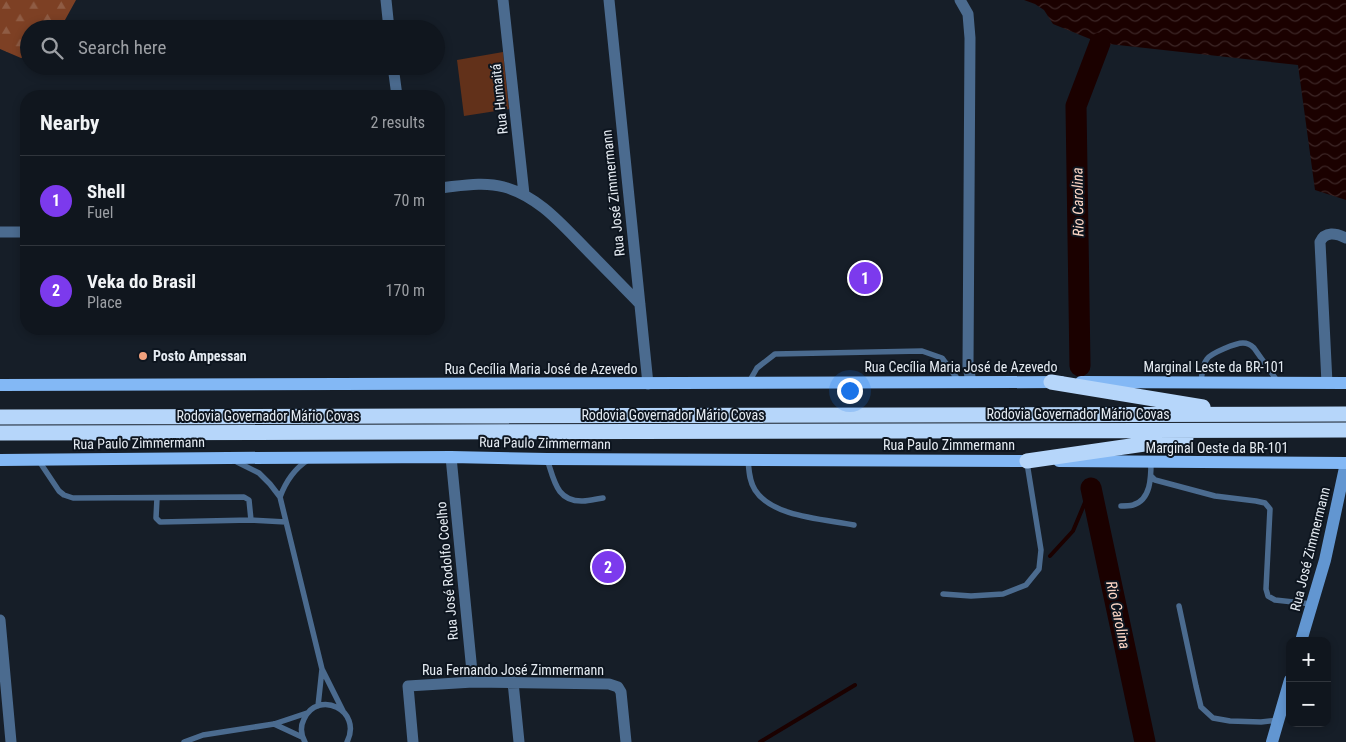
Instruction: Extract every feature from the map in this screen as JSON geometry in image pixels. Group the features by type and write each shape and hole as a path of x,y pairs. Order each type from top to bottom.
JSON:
{"highway":[{"path":"1050,382 1247,414"},
{"name":"Rodovia Governador Mário Covas","path":"0,417 1346,414"},
{"path":"1027,460 1242,430"},
{"name":"Rodovia Governador Mário Covas","path":"0,433 1346,430"}],"main road":[{"name":"Rua Cecília Maria José de Azevedo","path":"0,385 1082,382"},
{"name":"Marginal Leste da BR-101","path":"1082,382 1346,383"},
{"name":"Rua Paulo Zimmermann","path":"0,460 451,457 1027,460 1089,462"},
{"name":"Marginal Oeste da BR-101","path":"1089,462 1346,463"},
{"name":"Rua José Zimmermann","path":"1302,637 1327,550 1346,463"},
{"path":"1272,742 1289,682"}],"street":[{"path":"386,0 388,20"},
{"name":"Rua Humaitá","path":"503,0 524,194"},
{"name":"Rua José Zimmermann","path":"609,0 648,384"},
{"path":"960,0 968,14 970,38 968,366 966,382"},
{"path":"395,75 396,90"},
{"path":"445,187 471,184 492,185 503,186 524,194 560,222 640,304"},
{"path":"0,232 20,232"},
{"path":"1327,382 1320,242 1323,237 1329,234 1346,238"},
{"name":"Rua José Rodolfo Coelho","path":"451,457 473,682"},
{"path":"0,620 11,742"},
{"name":"Rua Fernando José Zimmermann","path":"413,742 408,686 473,682 609,684 618,687 626,742"},
{"path":"513,682 519,742"}],"lane":[{"path":"1201,382 1203,368 1207,359 1215,353 1242,343 1249,344 1254,348 1278,382"},
{"path":"748,383 757,368 775,354 922,351 942,358 966,382"},
{"path":"228,458 259,473 280,497 322,669 350,722 351,728 347,742"},
{"path":"280,497 292,474 300,465 311,458"},
{"path":"547,459 560,493 567,499 582,501 603,498"},
{"path":"38,460 59,491 64,495 78,498 244,497 249,500 250,520"},
{"path":"748,460 750,478 754,489 761,498 773,506 796,514 854,525"},
{"path":"943,594 971,596 1003,594 1026,585 1039,569 1041,550 1027,460"},
{"path":"1121,506 1140,502 1146,495 1151,476 1151,462"},
{"path":"1151,476 1156,480 1215,496 1265,503 1270,510 1266,589 1268,596 1275,600 1312,604"},
{"path":"157,498 156,518 160,522 250,520 286,522"},
{"path":"1179,606 1201,707 1213,718 1230,721 1261,722 1279,720"},
{"path":"318,706 322,669"},
{"path":"184,742 203,735 274,724 307,713 318,706 331,705 343,711"},
{"path":"303,740 302,725 307,713"},
{"path":"274,724 303,740"}],"shaded area":[{"path":"503,52 509,109 464,116 457,60"}],"green space":[{"path":"0,0 76,0 65,20 20,20 20,58 0,49"}],"water":[{"path":"1024,0 1346,0 1346,200 1315,190 1298,65 1100,43 1053,24 1044,10"}],"waterway":[{"name":"Rio Carolina","path":"1080,366 1076,106 1100,43"},
{"path":"1050,556 1073,531 1091,488"},
{"name":"Rio Carolina","path":"1091,488 1145,742"},
{"path":"760,742 855,685"}],"place":[{"name":"Shell","path":"865,278"},
{"name":"Posto Ampessan","path":"143,356"},
{"name":"Veka do Brasil","path":"608,567"}]}
